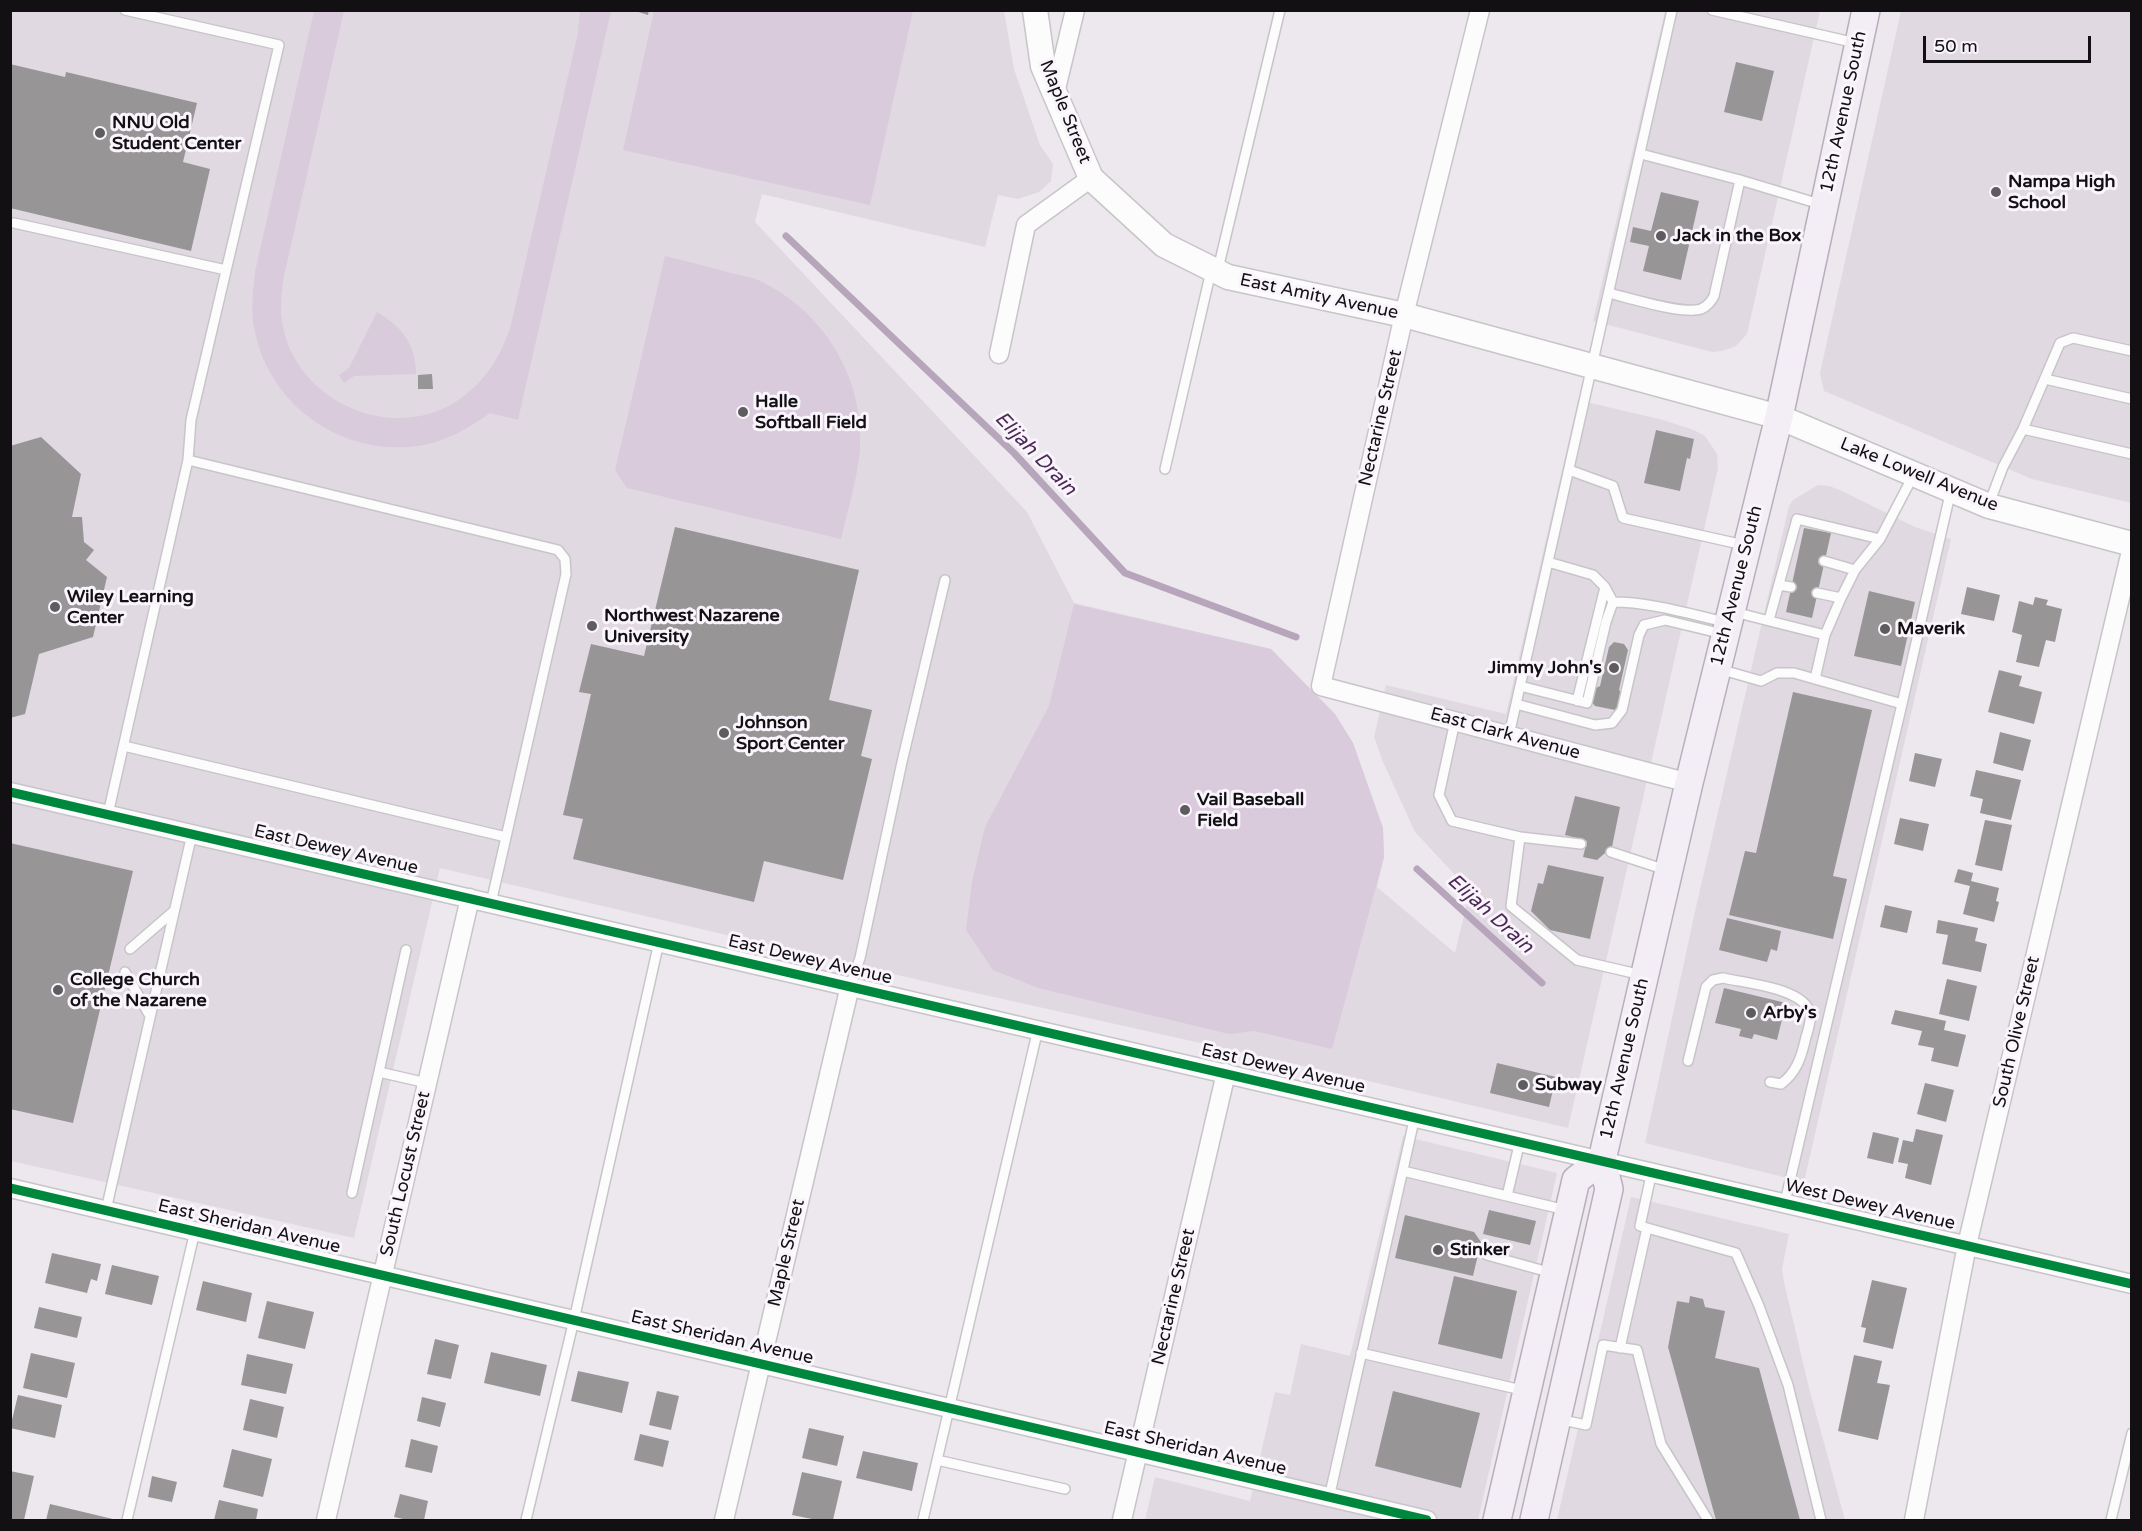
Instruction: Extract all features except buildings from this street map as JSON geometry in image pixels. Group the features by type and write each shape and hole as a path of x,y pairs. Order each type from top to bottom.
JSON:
{"main road":[{"name":"Maple Street","path":"1035,10 1044,66 1091,178"},
{"name":"12th Avenue South","path":"1534,1521 1609,1189 1602,1160 1689,783 1779,417 1866,10"},
{"name":"East Amity Avenue","path":"1091,178 1164,245 1228,277 1404,315 1779,417"},
{"name":"Lake Lowell Avenue","path":"1779,417 1989,506 2132,545"},
{"name":"12th Avenue South","path":"1497,1521 1576,1180 1602,1160"},
{"path":"1520,1521 1520,1508 1539,1414 1536,1399 1528,1391"}],"street":[{"path":"1055,93 1075,10"},
{"name":"Nectarine Street","path":"1321,687 1404,315 1480,10"},
{"path":"999,354 1026,225 1091,178"},
{"name":"South Olive Street","path":"1914,1521 1967,1245 2132,545"},
{"name":"East Clark Avenue","path":"1321,687 1689,783"},
{"name":"East Dewey Avenue","path":"10,792 1602,1160"},
{"name":"South Locust Street","path":"326,1521 470,898"},
{"name":"Maple Street","path":"724,1521 850,986"},
{"name":"Nectarine Street","path":"1122,1521 1226,1073"},
{"name":"West Dewey Avenue","path":"1602,1160 2132,1284"},
{"name":"East Sheridan Avenue","path":"10,1188 1427,1521"}],"lane":[{"path":"108,814 188,460 191,420 279,45 125,10"},
{"path":"1165,469 1280,10"},
{"path":"1509,735 1672,10"},
{"path":"1712,10 1859,44"},
{"path":"1641,154 1824,205"},
{"path":"1609,293 1685,310 1703,308 1709,304 1714,296 1740,180"},
{"path":"14,223 226,270"},
{"path":"1989,506 2003,466 2023,429 2060,344 2073,338 2132,351"},
{"path":"2045,379 2132,399"},
{"path":"2023,429 2132,454"},
{"path":"188,460 558,550 565,559 566,574 491,903"},
{"path":"1569,470 1613,486 1623,518 1747,545"},
{"path":"1815,680 1825,635 1841,598 1855,570 1880,539 1914,475"},
{"path":"1785,1202 1951,490"},
{"path":"1769,621 1797,519 1880,539"},
{"path":"1787,552 1798,555"},
{"path":"1824,561 1855,570"},
{"path":"1520,686 1587,703 1613,602 1605,587 1593,575 1548,562"},
{"path":"850,986 860,958 902,762 945,580"},
{"path":"1779,585 1791,587"},
{"path":"1577,700 1605,587"},
{"path":"1817,593 1841,598"},
{"path":"1613,602 1671,609 1728,623"},
{"path":"1516,704 1595,725 1612,723 1622,710 1639,635 1644,625 1665,620 1728,623 1769,621 1825,635"},
{"path":"1717,669 1761,681 1777,672 1794,674 1902,704"},
{"path":"1455,721 1439,795 1452,821 1520,837 1581,844"},
{"path":"124,746 506,837"},
{"path":"106,1210 192,834"},
{"path":"1520,837 1511,906 1577,960 1645,976"},
{"path":"1611,852 1669,871"},
{"path":"130,950 174,911"},
{"path":"526,1521 659,942"},
{"path":"352,1193 406,950"},
{"path":"125,972 150,1016"},
{"path":"1688,1061 1706,987 1713,980 1723,978 1789,993 1807,1005 1811,1016 1802,1053 1789,1078 1781,1084 1770,1082"},
{"path":"923,1521 1038,1029"},
{"path":"1808,1029 1824,1033"},
{"path":"379,1071 427,1083"},
{"path":"1329,1498 1415,1116"},
{"path":"1507,1196 1520,1141"},
{"path":"1403,1171 1569,1210"},
{"path":"1652,1171 1640,1226 1736,1253 1759,1306 1788,1384 1821,1521"},
{"path":"1620,1348 1647,1228"},
{"path":"127,1521 195,1231"},
{"path":"1487,1255 1555,1274"},
{"path":"1558,1419 1586,1425 1603,1345 1637,1350 1661,1444 1708,1521"},
{"path":"1361,1353 1528,1391"},
{"path":"2111,1521 2132,1433"},
{"path":"937,1460 1065,1489"}],"shaded area":[{"name":"Northwest Nazarene University","path":"11,11 1004,11 1014,69 1040,145 1053,164 1051,181 1039,192 1018,199 998,195 985,247 762,194 755,222 1027,512 1074,603 1271,649 1335,714 1353,743 1383,828 1384,857 1377,887 1455,953 1470,891 1415,832 1383,762 1374,737 1386,685 1506,714 1578,400 1663,420 1705,436 1717,454 1718,468 1568,1128 440,868 354,1238 11,1161"},
{"path":"314,11 344,11 284,276 281,317 284,331 294,356 309,378 329,396 353,409 379,416 405,418 432,413 467,394 490,370 501,350 510,329 578,33 580,11 611,11 518,420 490,413 459,432 433,443 395,447 367,444 341,436 317,423 295,405 277,384 264,360 253,317 255,272"},
{"path":"654,11 913,11 870,205 623,150"},
{"path":"1665,11 1820,11 1747,334 1736,346 1722,351 1712,352 1593,321"},
{"name":"Nampa High School","path":"1901,11 2131,11 2131,503 2032,479 1824,391 1820,373"},
{"name":"Halle Softball Field","path":"665,256 758,280 781,293 802,309 835,349 847,372 860,423 859,460 841,539 627,488 615,470"},
{"path":"377,312 394,324 406,337 413,354 416,374 354,376 344,383 339,375 349,368"},
{"path":"1818,485 1840,490 1915,527 1951,539 1804,1182 1645,1143 1696,907 1789,506 1793,500"},
{"name":"Vail Baseball Field","path":"1074,604 1271,649 1335,714 1353,743 1383,828 1384,857 1332,1049 1254,1031 1229,1034 1038,988 993,970 966,930 972,882 985,827 1049,706"},
{"path":"1403,1136 1557,1173 1478,1520 1145,1520 1155,1477 1250,1501 1275,1392 1290,1395 1301,1344 1350,1356"},
{"path":"1631,1197 1789,1234 1782,1269 1784,1282 1809,1388 1845,1520 1557,1520"}],"waterway":[{"name":"Elijah Drain","path":"786,236 1014,453 1125,573 1296,637"},
{"name":"Elijah Drain","path":"1417,869 1542,983"}],"cycle path":[{"path":"10,792 2132,1284"},
{"path":"10,1188 1427,1520"}],"place":[{"name":"NNU Old Student Center","path":"100,133"},
{"name":"Nampa High School","path":"1996,192"},
{"name":"Jack in the Box","path":"1661,236"},
{"name":"Halle Softball Field","path":"743,412"},
{"name":"Wiley Learning Center","path":"55,607"},
{"name":"Northwest Nazarene University","path":"592,626"},
{"name":"Maverik","path":"1885,629"},
{"name":"Jimmy John's","path":"1614,668"},
{"name":"Johnson Sport Center","path":"724,733"},
{"name":"Vail Baseball Field","path":"1185,810"},
{"name":"College Church of the Nazarene","path":"58,990"},
{"name":"Arby's","path":"1751,1013"},
{"name":"Subway","path":"1523,1085"},
{"name":"Stinker","path":"1438,1250"}]}
